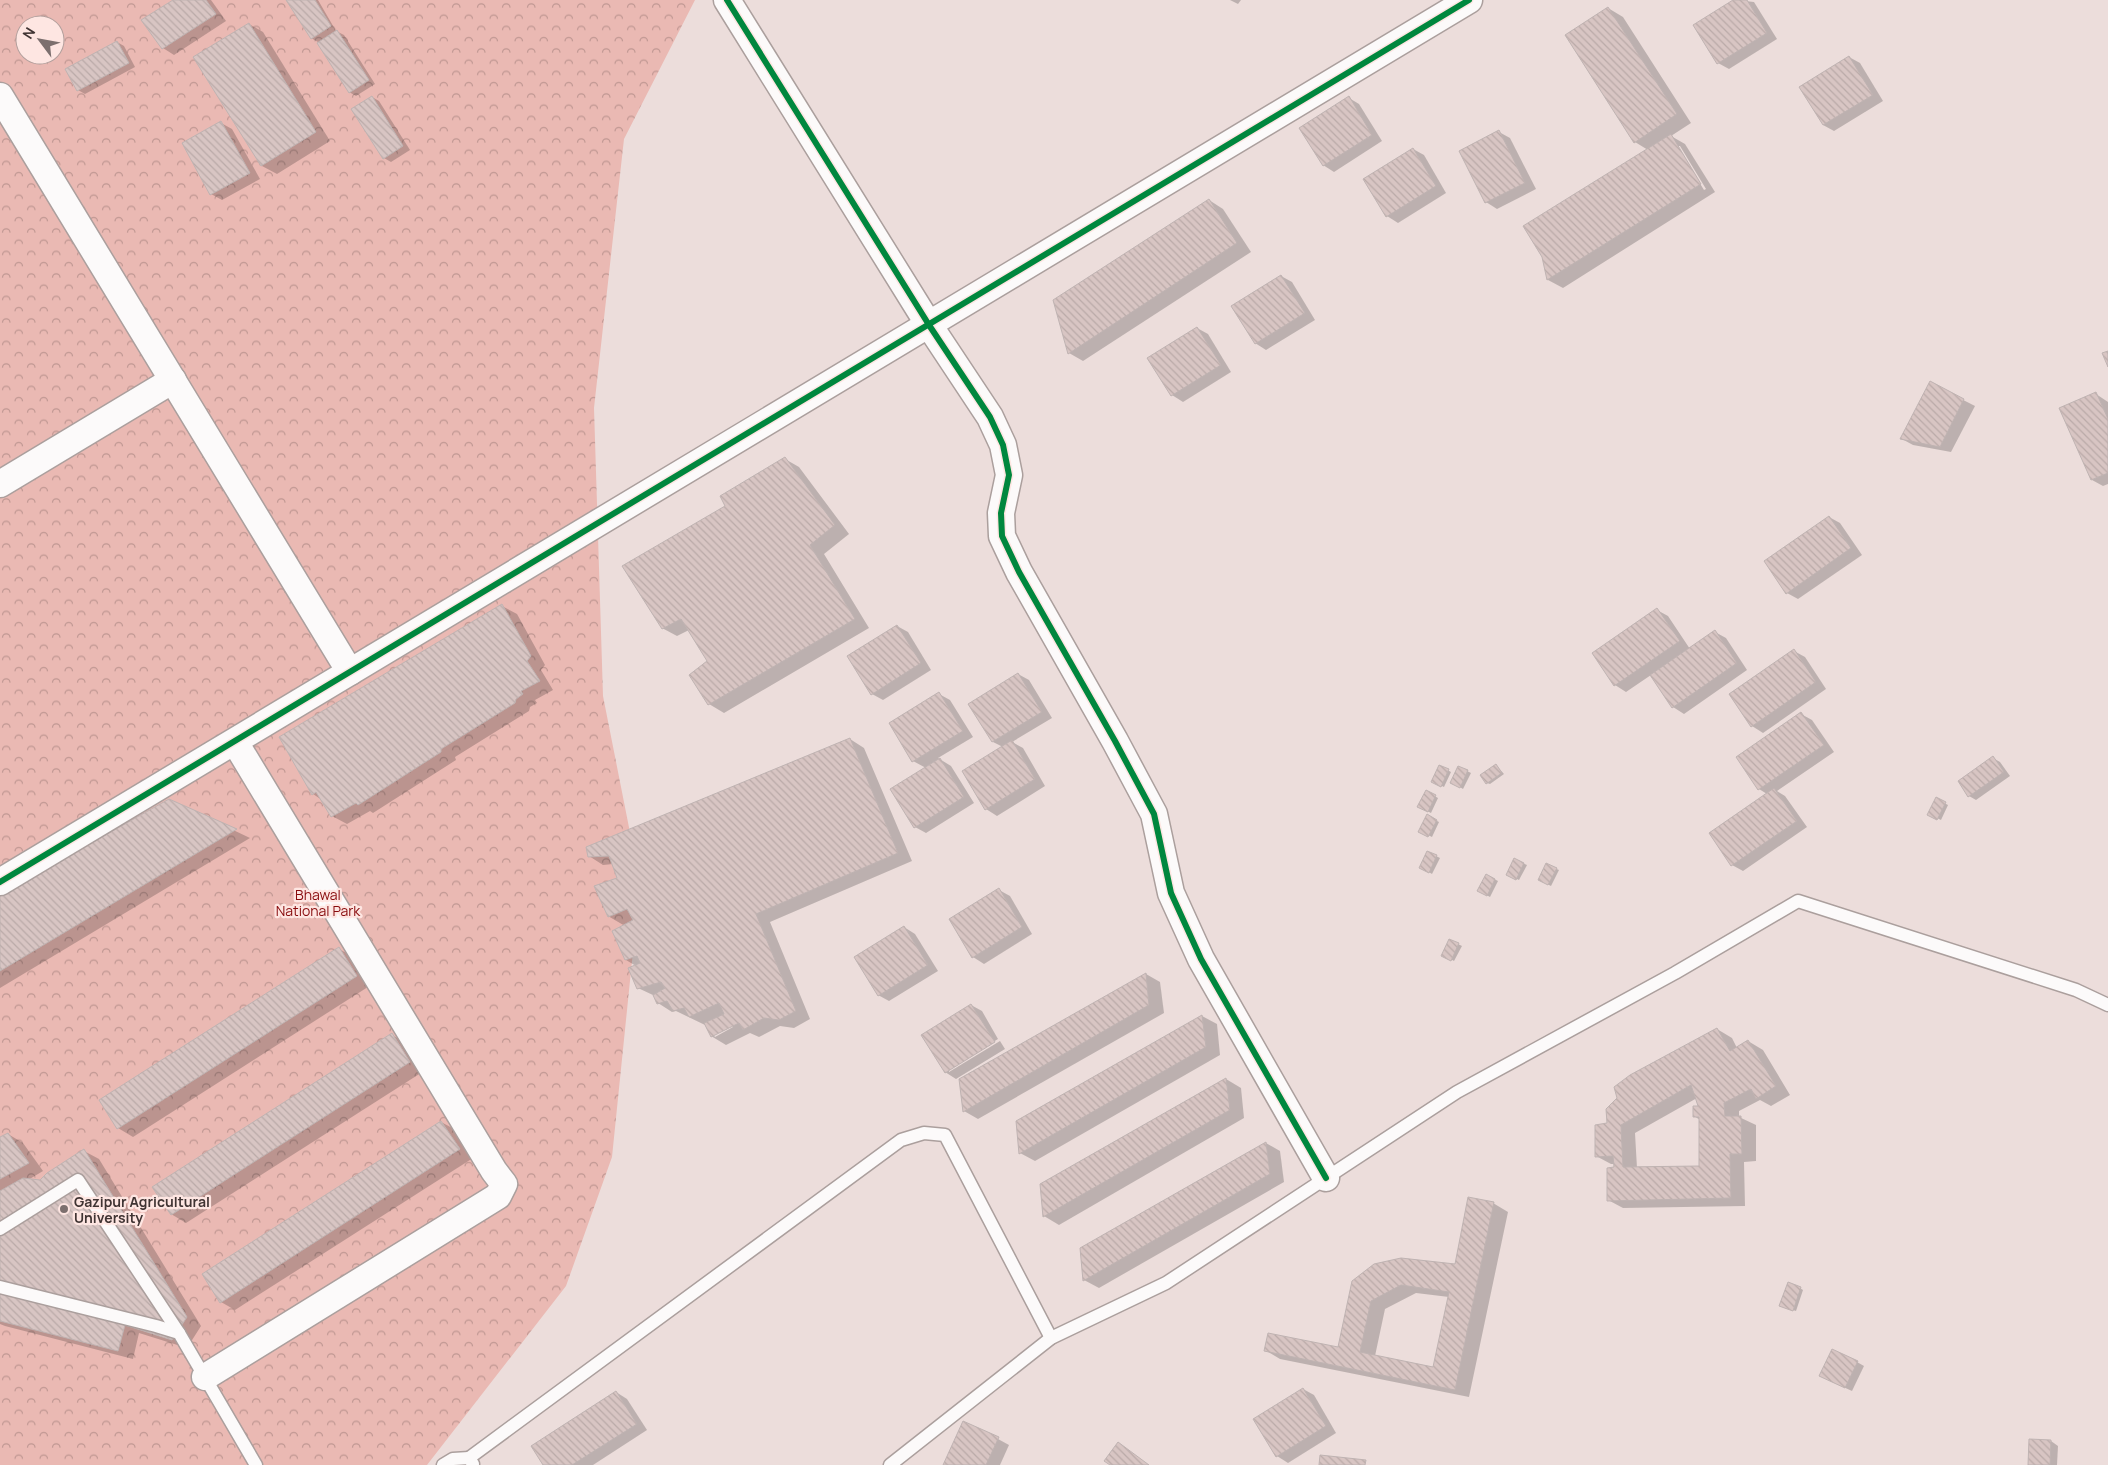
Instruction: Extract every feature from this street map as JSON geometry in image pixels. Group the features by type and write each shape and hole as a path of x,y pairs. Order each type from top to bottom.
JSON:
{"street":[{"path":"726,0 929,325 990,417 1003,445 1009,475 1001,513 1002,536 1019,572 1115,741 1154,814 1171,893 1201,959 1326,1178"},
{"path":"0,882 1469,0"},
{"path":"0,96 350,672"},
{"path":"0,484 173,380"},
{"path":"205,1377 498,1196 504,1184 494,1171 235,742"}],"lane":[{"path":"890,1465 1051,1338 1166,1283 1457,1092 1675,973 1798,901 2076,990 2108,1005"},
{"path":"443,1465 454,1459 471,1462 901,1140 924,1133 945,1135 1051,1338"},
{"path":"0,1229 78,1180 178,1333 256,1465"},
{"path":"0,1287 178,1333"}],"green space":[{"name":"Bhawal National Park","path":"0,0 695,0 624,139 594,408 603,696 640,883 612,1157 566,1286 427,1465 0,1465"}],"building":[{"path":"173,0 206,0 216,14 162,49 141,20"},
{"path":"286,0 315,0 331,26 311,39"},
{"path":"1733,0 1747,0 1767,33 1717,64 1693,25"},
{"path":"1608,7 1677,114 1634,143 1565,35"},
{"path":"249,23 316,132 261,166 193,57"},
{"path":"337,30 369,80 349,93 317,43"},
{"path":"117,41 129,63 77,91 65,69"},
{"path":"1849,56 1873,95 1823,125 1799,87"},
{"path":"372,96 403,146 383,159 351,109"},
{"path":"1349,96 1372,135 1323,166 1299,128"},
{"path":"221,121 250,173 210,195 182,143"},
{"path":"1499,130 1525,183 1485,203 1459,151"},
{"path":"1671,134 1701,184 1547,280 1542,257 1523,226"},
{"path":"1413,148 1436,186 1386,217 1363,179"},
{"path":"1209,199 1237,243 1068,354 1053,300"},
{"path":"1281,275 1305,313 1255,344 1231,306"},
{"path":"1197,327 1221,365 1171,396 1147,358"},
{"path":"2108,351 2108,367 2102,353"},
{"path":"1930,381 1964,399 1940,447 1900,439"},
{"path":"2096,392 2108,419 2108,473 2091,480 2059,408"},
{"path":"785,457 835,525 810,545 855,619 708,705 689,675 707,661 681,619 662,629 622,566 725,506 720,496"},
{"path":"1829,516 1851,548 1786,594 1764,561"},
{"path":"502,604 531,656 527,661 540,681 521,691 523,694 516,699 515,703 441,749 441,752 358,805 356,803 331,817 316,792 312,795 279,737"},
{"path":"1657,608 1680,641 1614,686 1592,653"},
{"path":"897,625 921,663 871,695 847,656"},
{"path":"1715,630 1737,663 1672,708 1650,675"},
{"path":"1794,649 1816,682 1751,727 1729,694"},
{"path":"1018,673 1042,712 992,742 968,704"},
{"path":"939,692 963,731 912,762 889,723"},
{"path":"1801,712 1824,745 1758,790 1736,757"},
{"path":"850,738 898,853 756,914 796,1011 779,1020 764,1018 743,1030 739,1023 711,1037 704,1023 724,1014 719,1003 689,1017 684,1008 673,1011 667,1001 657,1004 653,995 665,988 661,982 637,989 628,968 640,963 637,956 625,960 612,931 633,920 627,909 608,917 594,886 617,878 609,856 588,857 586,847"},
{"path":"1012,740 1035,779 985,810 962,771"},
{"path":"1993,756 2004,772 1968,797 1958,781"},
{"path":"940,758 964,797 914,828 890,789"},
{"path":"1496,764 1502,773 1486,784 1480,775"},
{"path":"1439,765 1449,769 1441,787 1431,782"},
{"path":"1458,766 1468,770 1460,788 1450,783"},
{"path":"1774,788 1797,821 1731,866 1709,833"},
{"path":"1426,790 1436,795 1428,812 1417,807"},
{"path":"1936,797 1946,802 1937,820 1927,815"},
{"path":"169,799 237,829 0,971 0,895"},
{"path":"1427,814 1437,820 1428,837 1418,832"},
{"path":"1427,851 1437,855 1429,873 1419,868"},
{"path":"1514,858 1524,863 1516,880 1506,875"},
{"path":"1546,863 1557,868 1548,885 1538,880"},
{"path":"1486,874 1495,879 1487,896 1477,891"},
{"path":"999,888 1022,927 972,958 949,919"},
{"path":"904,926 928,965 878,996 854,957"},
{"path":"1449,939 1459,943 1451,961 1441,956"},
{"path":"339,947 357,976 117,1129 99,1100"},
{"path":"1146,973 1149,1005 963,1112 959,1079"},
{"path":"971,1004 995,1042 945,1073 921,1035"},
{"path":"1202,1015 1206,1047 1019,1154 1016,1121"},
{"path":"1717,1028 1730,1051 1748,1040 1776,1086 1756,1099 1751,1089 1724,1103 1725,1116 1741,1116 1742,1154 1730,1154 1731,1198 1607,1201 1607,1168 1614,1167 1613,1156 1595,1157 1595,1125 1607,1123 1606,1109 1617,1098 1614,1087 1630,1075","holes":["1691,1085 1698,1106 1693,1106 1693,1117 1699,1117 1699,1166 1623,1167 1621,1125"]},
{"path":"392,1033 410,1062 171,1215 152,1187"},
{"path":"1226,1078 1230,1110 1043,1217 1040,1184"},
{"path":"441,1121 460,1149 220,1303 202,1274"},
{"path":"8,1133 29,1163 0,1179 0,1137"},
{"path":"1266,1142 1270,1174 1083,1281 1080,1248"},
{"path":"84,1149 187,1317 172,1340 125,1325 118,1351 0,1321 0,1191 23,1178 40,1180 47,1173"},
{"path":"1468,1197 1494,1202 1455,1390 1264,1351 1268,1333 1338,1347 1352,1281 1374,1264 1401,1258 1455,1264","holes":["1401,1285 1449,1292 1433,1367 1360,1352 1371,1301"]},
{"path":"1788,1282 1801,1287 1793,1311 1779,1306"},
{"path":"1832,1349 1858,1361 1845,1388 1819,1376"},
{"path":"1303,1388 1326,1426 1276,1457 1253,1419"},
{"path":"616,1391 637,1424 572,1465 543,1465 531,1446"},
{"path":"963,1421 999,1437 986,1465 943,1465"},
{"path":"2029,1439 2051,1440 2050,1465 2028,1465"},
{"path":"1118,1442 1149,1465 1110,1465 1104,1461"},
{"path":"1320,1455 1366,1460 1365,1465 1319,1465"}],"cycle path":[{"path":"727,0 929,325 990,417 1003,445 1009,475 1001,513 1002,536 1019,572 1115,741 1154,814 1171,893 1201,959 1326,1178"},
{"path":"0,882 1469,0"}],"place":[{"name":"Gazipur Agricultural University","path":"64,1209"}]}
